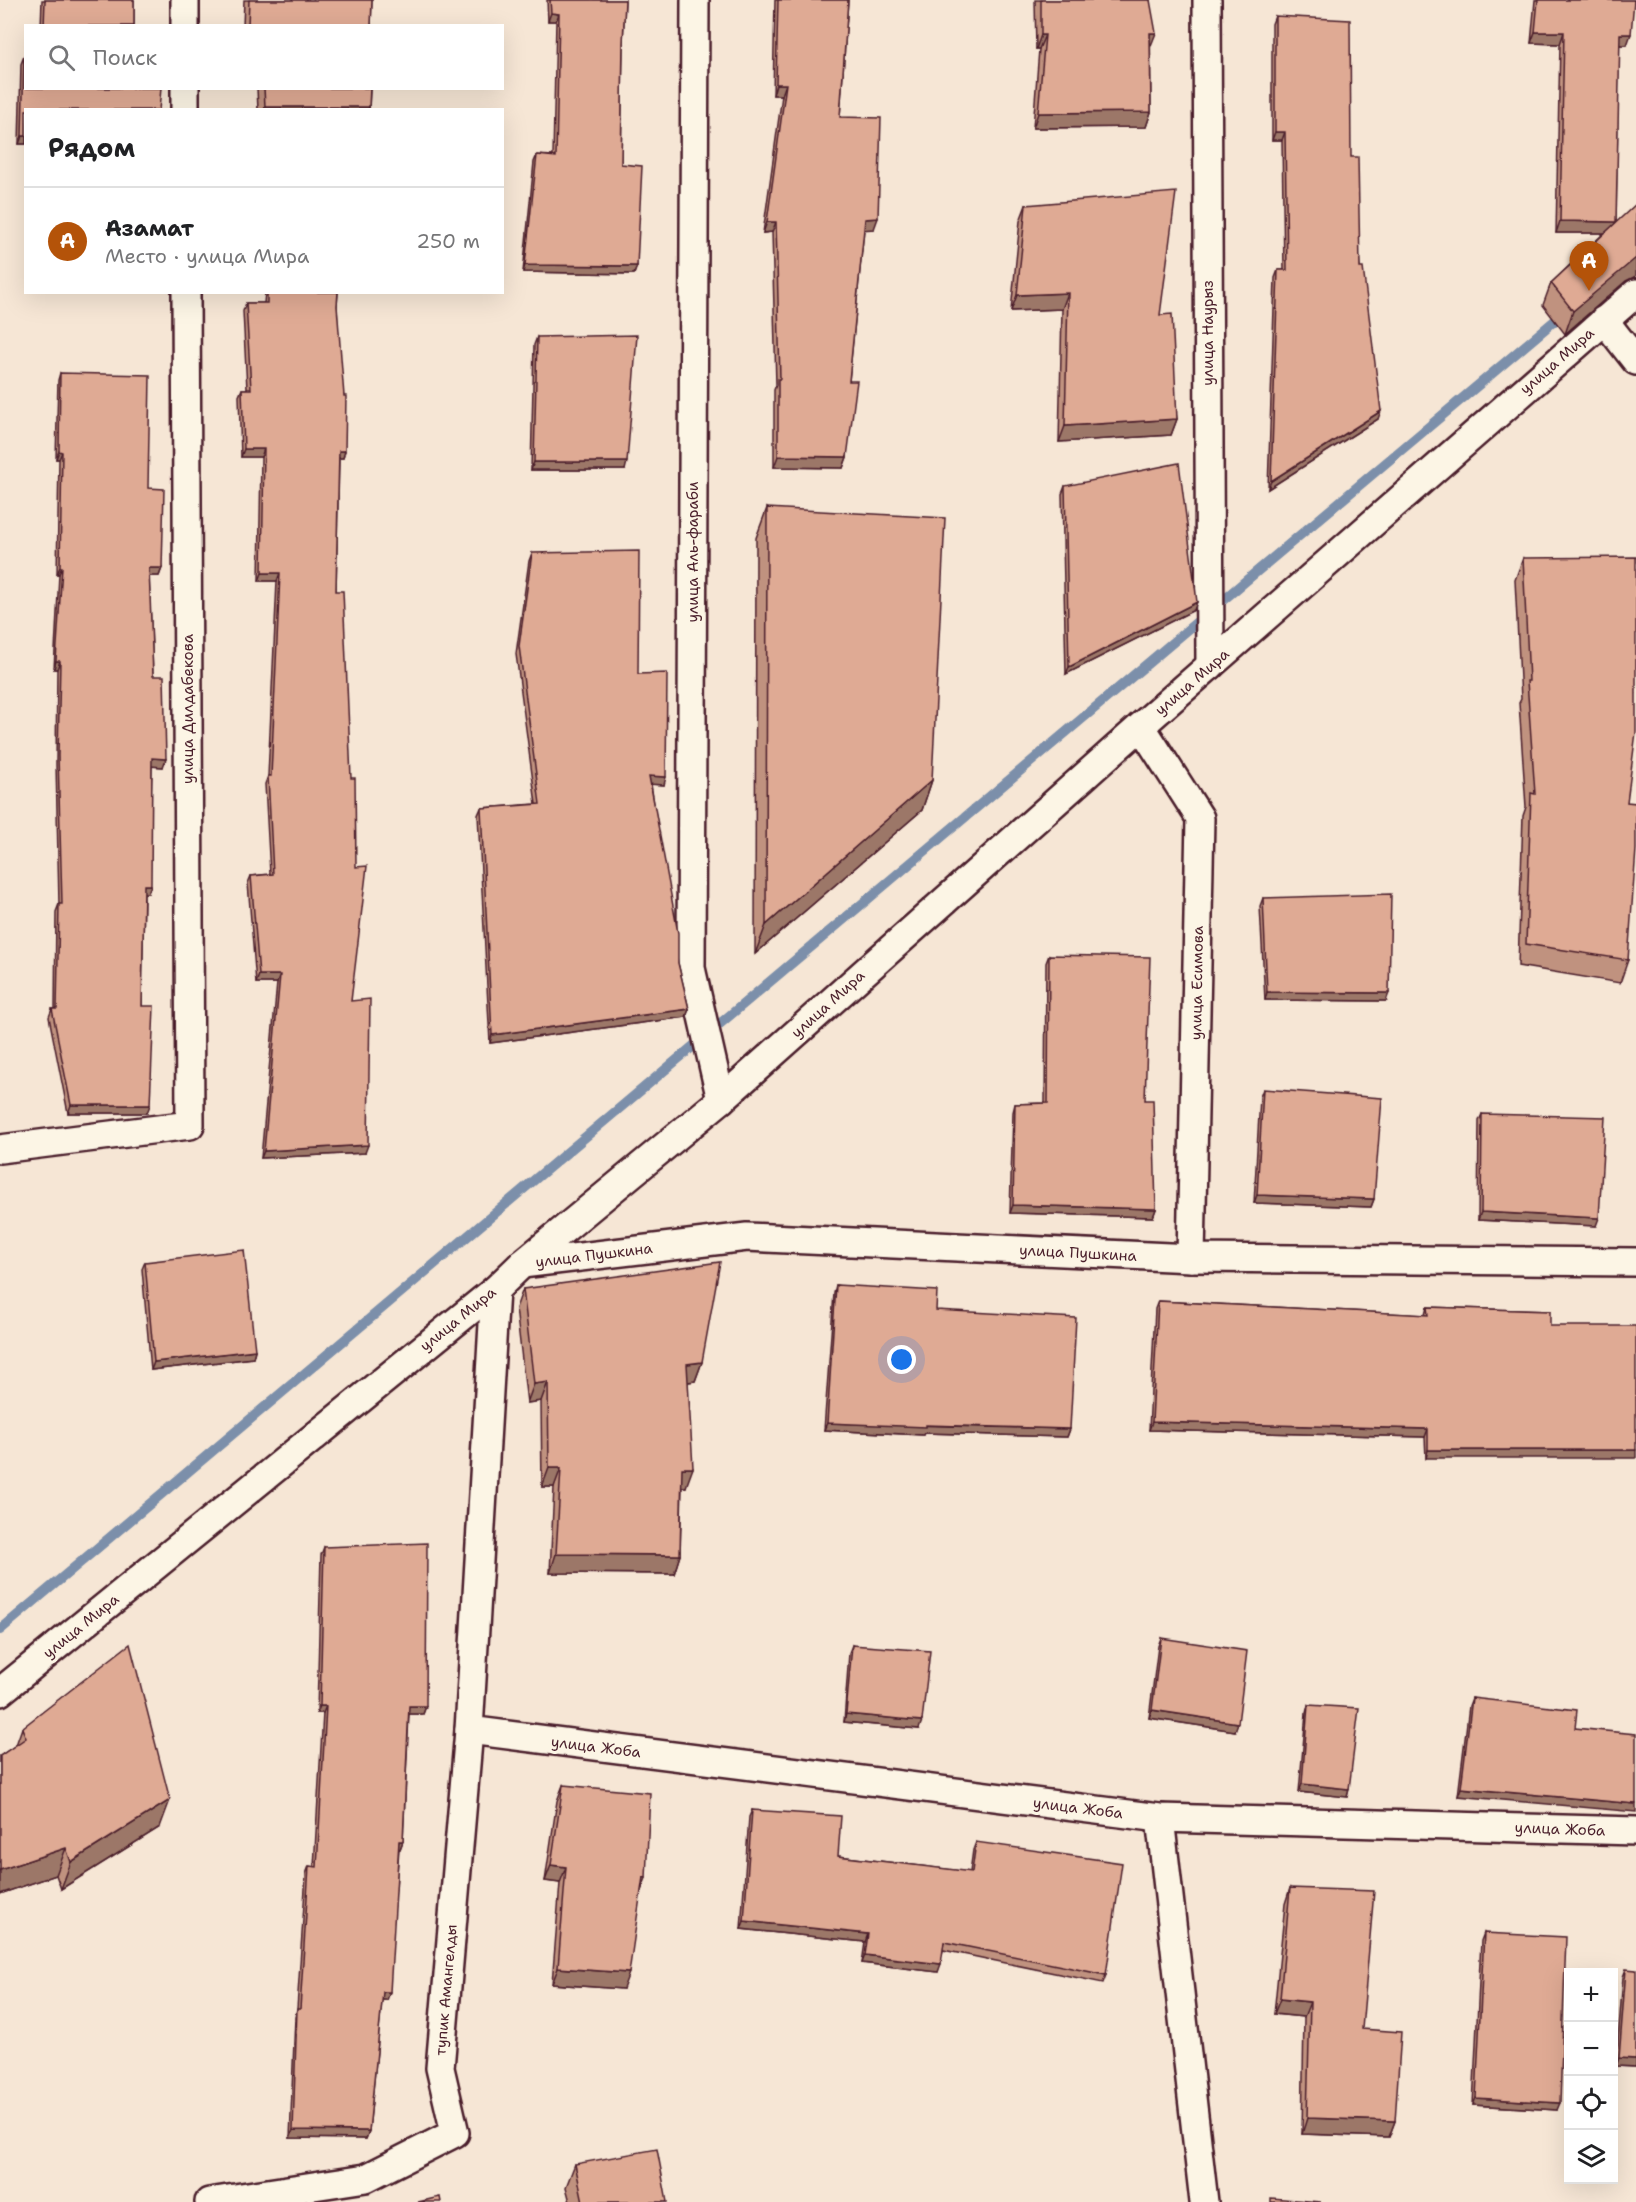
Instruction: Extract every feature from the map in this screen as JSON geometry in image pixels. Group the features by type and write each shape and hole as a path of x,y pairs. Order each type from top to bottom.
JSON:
{"street":[{"path":"185,0 185,24"},
{"name":"улица Аль-фараби","path":"695,0 691,968 721,1100"},
{"name":"улица Наурыз","path":"1207,0 1210,666"},
{"path":"185,90 185,108"},
{"name":"улица Мира","path":"0,1692 495,1290 522,1264 721,1100 1141,726 1636,293"},
{"name":"улица Дилдабекова","path":"0,1149 190,1125 186,294"},
{"path":"1605,320 1636,361"},
{"name":"улица Есимова","path":"1141,726 1200,818 1191,1258"},
{"name":"улица Пушкина","path":"522,1264 747,1237 1191,1258 1636,1262"},
{"path":"469,1731 495,1290"},
{"name":"улица Жоба","path":"469,1731 1160,1818 1636,1831"},
{"name":"тупик Амангелды","path":"209,2202 366,2178 455,2133 440,2067 469,1731"},
{"path":"1160,1818 1204,2202"}],"building":[{"path":"45,0 134,0 134,24 44,24"},
{"path":"249,0 372,0 371,24 248,24"},
{"path":"550,0 625,0 621,164 642,166 637,266 525,265 537,155 556,157 559,14 551,13"},
{"path":"778,0 848,0 840,117 881,118 878,218 865,219 849,381 857,381 847,457 778,456 778,379 780,379 776,222 767,222 786,84 776,84"},
{"path":"1041,0 1150,0 1156,33 1150,33 1151,112 1038,113 1045,35 1041,35"},
{"path":"1538,0 1634,0 1631,34 1620,34 1616,222 1560,221 1564,32 1535,32"},
{"path":"1275,16 1350,20 1351,157 1358,157 1360,268 1363,268 1381,411 1271,481 1278,270 1287,270 1285,132 1275,132"},
{"path":"24,56 24,90 161,90 159,108 24,108 24,136 22,136"},
{"path":"264,90 370,90 369,107 265,107"},
{"path":"1176,192 1160,315 1172,314 1177,419 1065,426 1068,293 1017,295 1026,205"},
{"path":"1636,204 1636,258 1573,311 1551,283"},
{"path":"267,294 338,294 344,396 346,396 345,451 339,451 336,591 343,591 351,778 355,778 356,867 367,866 351,1001 370,999 368,1145 264,1151 280,975 259,975 251,876 273,874 268,776 271,776 280,573 262,573 264,449 244,449 242,389 251,389 246,303 267,303"},
{"path":"637,335 627,462 534,462 537,337"},
{"path":"60,373 150,375 148,488 164,489 162,568 149,568 153,676 164,676 166,759 152,758 151,885 144,885 142,1006 154,1006 150,1105 71,1105 52,1009 57,1009 59,904 62,904 58,756 60,661 56,661 62,567 60,567 62,452 59,451"},
{"path":"1179,463 1197,602 1069,667 1065,486"},
{"path":"767,508 945,518 932,780 766,925"},
{"path":"639,551 638,674 667,673 666,777 649,776 678,933 678,963 689,1009 492,1035 481,808 540,804 519,646 532,553"},
{"path":"1636,557 1636,732 1627,802 1636,803 1636,849 1628,960 1526,944 1531,793 1535,794 1527,681 1529,681 1523,558"},
{"path":"1391,894 1389,993 1267,992 1263,898"},
{"path":"1049,955 1150,957 1145,1100 1153,1100 1156,1209 1013,1205 1015,1104 1048,1103"},
{"path":"1263,1089 1382,1098 1374,1199 1257,1195"},
{"path":"1482,1114 1605,1117 1599,1218 1481,1212"},
{"path":"244,1250 255,1350 154,1362 145,1262"},
{"path":"720,1262 702,1362 687,1364 693,1468 682,1468 680,1555 556,1554 561,1468 549,1468 548,1382 534,1384 523,1289"},
{"path":"836,1285 937,1291 936,1310 1076,1318 1070,1429 827,1423"},
{"path":"1158,1301 1428,1315 1427,1307 1550,1311 1550,1326 1636,1326 1636,1450 1428,1450 1428,1429 1152,1422"},
{"path":"427,1543 426,1706 409,1706 403,1841 399,1841 390,1992 383,1992 369,2131 293,2130 297,2009 300,2009 309,1866 317,1867 326,1706 320,1706 324,1547"},
{"path":"1161,1638 1247,1651 1238,1723 1152,1710"},
{"path":"130,1644 170,1800 71,1862 66,1848 0,1870 0,1756 26,1738 22,1728"},
{"path":"852,1645 930,1651 922,1721 846,1714"},
{"path":"1472,1698 1577,1710 1575,1728 1636,1734 1636,1804 1461,1788"},
{"path":"1308,1705 1359,1708 1349,1789 1302,1784"},
{"path":"563,1785 650,1793 646,1878 643,1877 629,1973 558,1968 566,1867 551,1865"},
{"path":"752,1810 841,1816 838,1856 972,1872 976,1842 1122,1863 1106,1975 944,1942 941,1964 865,1955 868,1934 744,1921"},
{"path":"1290,1888 1374,1891 1362,2029 1401,2032 1395,2121 1307,2118 1310,2002 1280,1999"},
{"path":"1484,1933 1566,1937 1560,2103 1476,2098"},
{"path":"1626,1969 1636,1970 1636,2059 1619,2058"},
{"path":"657,2149 667,2202 583,2202 575,2164"},
{"path":"440,2197 441,2202 418,2202"},
{"path":"1271,2198 1321,2202 1271,2202"}],"waterway":[{"path":"0,1630 1565,312"}],"place":[{"name":"Азамат","path":"1589,291"}]}
